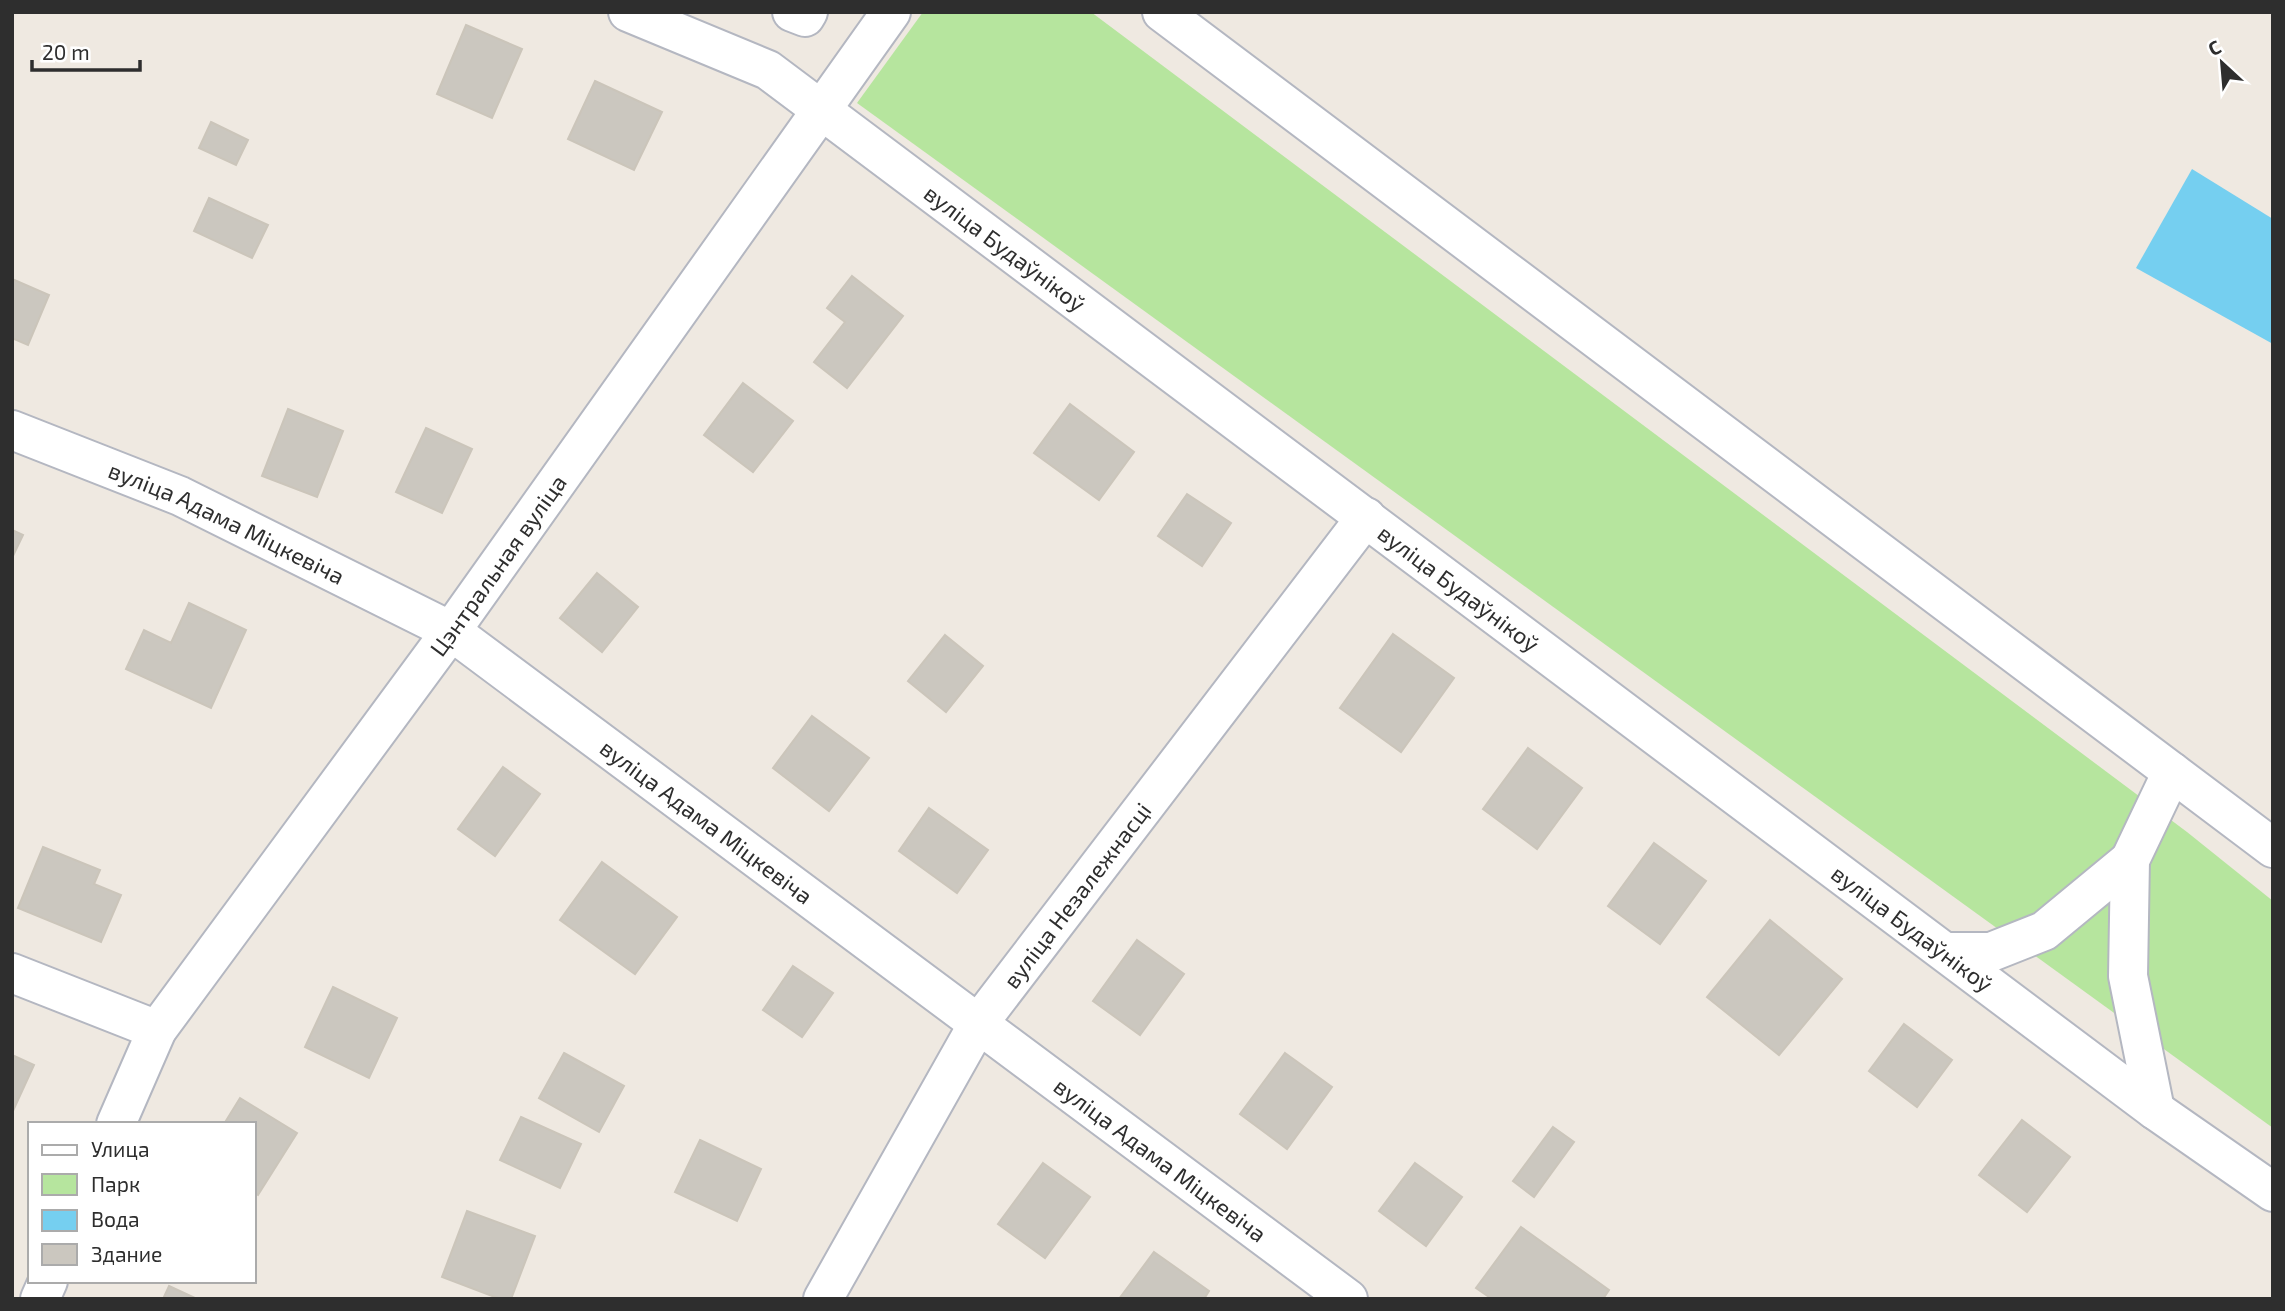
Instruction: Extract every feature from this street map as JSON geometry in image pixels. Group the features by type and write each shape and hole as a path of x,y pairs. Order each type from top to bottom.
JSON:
{"street":[{"name":"вуліца Будаўнікоў","path":"628,12 768,70 1948,952 2155,1111 2273,1192"},
{"path":"792,12 805,17 808,12"},
{"name":"Цэнтральная вуліца","path":"118,1122 157,1030 451,631 820,108 891,12"},
{"path":"1162,12 2273,848"},
{"name":"вуліца Адама Міцкевіча","path":"12,430 180,496 451,631 1348,1299"},
{"name":"вуліца Незалежнасці","path":"823,1299 978,1024 1366,517"},
{"path":"2155,1111 2128,976 2130,860 2172,772"},
{"path":"1948,952 1991,952 2044,931 2130,860"},
{"path":"12,973 157,1030"},
{"path":"40,1299 47,1283"}],"green space":[{"path":"923,12 1091,12 2187,832 2273,901 2273,1128 857,103"}],"water":[{"path":"2192,169 2273,219 2273,344 2136,268"}],"building":[{"path":"466,25 522,49 492,118 437,94"},
{"path":"595,81 662,112 634,170 568,139"},
{"path":"211,122 248,140 236,165 199,148"},
{"path":"209,198 268,225 252,258 194,231"},
{"path":"852,276 903,316 847,388 814,362 845,322 827,308"},
{"path":"12,279 49,295 28,345 12,338"},
{"path":"743,383 793,421 753,472 704,435"},
{"path":"1070,404 1134,452 1099,500 1034,453"},
{"path":"288,409 343,431 317,497 262,476"},
{"path":"426,428 472,449 442,513 396,492"},
{"path":"1187,494 1231,523 1202,566 1158,536"},
{"path":"12,530 23,535 12,558"},
{"path":"597,573 638,607 602,652 560,618"},
{"path":"189,603 246,630 211,708 126,669 144,630 171,643"},
{"path":"1393,634 1454,678 1401,752 1340,708"},
{"path":"945,635 983,666 946,712 908,681"},
{"path":"812,716 869,758 829,811 773,768"},
{"path":"1528,748 1582,788 1537,849 1483,809"},
{"path":"503,767 540,794 495,856 458,829"},
{"path":"929,808 988,850 957,893 899,851"},
{"path":"1654,843 1706,881 1660,944 1608,906"},
{"path":"43,847 100,870 94,884 121,895 101,942 18,908"},
{"path":"602,862 677,917 635,974 560,920"},
{"path":"1770,920 1842,979 1779,1055 1707,997"},
{"path":"1137,940 1184,974 1140,1035 1093,1001"},
{"path":"793,966 833,993 802,1037 763,1010"},
{"path":"333,987 397,1018 369,1078 305,1047"},
{"path":"1904,1024 1952,1060 1917,1107 1869,1071"},
{"path":"564,1053 624,1086 599,1132 539,1098"},
{"path":"1285,1053 1332,1087 1287,1149 1240,1114"},
{"path":"12,1055 34,1065 12,1113"},
{"path":"240,1098 297,1133 258,1195 256,1122 225,1122"},
{"path":"521,1117 581,1144 560,1188 500,1160"},
{"path":"2022,1120 2070,1157 2027,1212 1979,1175"},
{"path":"1553,1127 1574,1142 1534,1197 1513,1181"},
{"path":"700,1140 761,1169 737,1221 675,1192"},
{"path":"1043,1163 1090,1197 1045,1258 998,1224"},
{"path":"1415,1163 1462,1197 1426,1246 1379,1211"},
{"path":"467,1211 535,1236 511,1299 500,1299 442,1277"},
{"path":"1521,1227 1609,1290 1603,1299 1492,1299 1476,1288"},
{"path":"1154,1252 1209,1291 1204,1299 1119,1299"},
{"path":"169,1286 197,1299 163,1299"}]}
